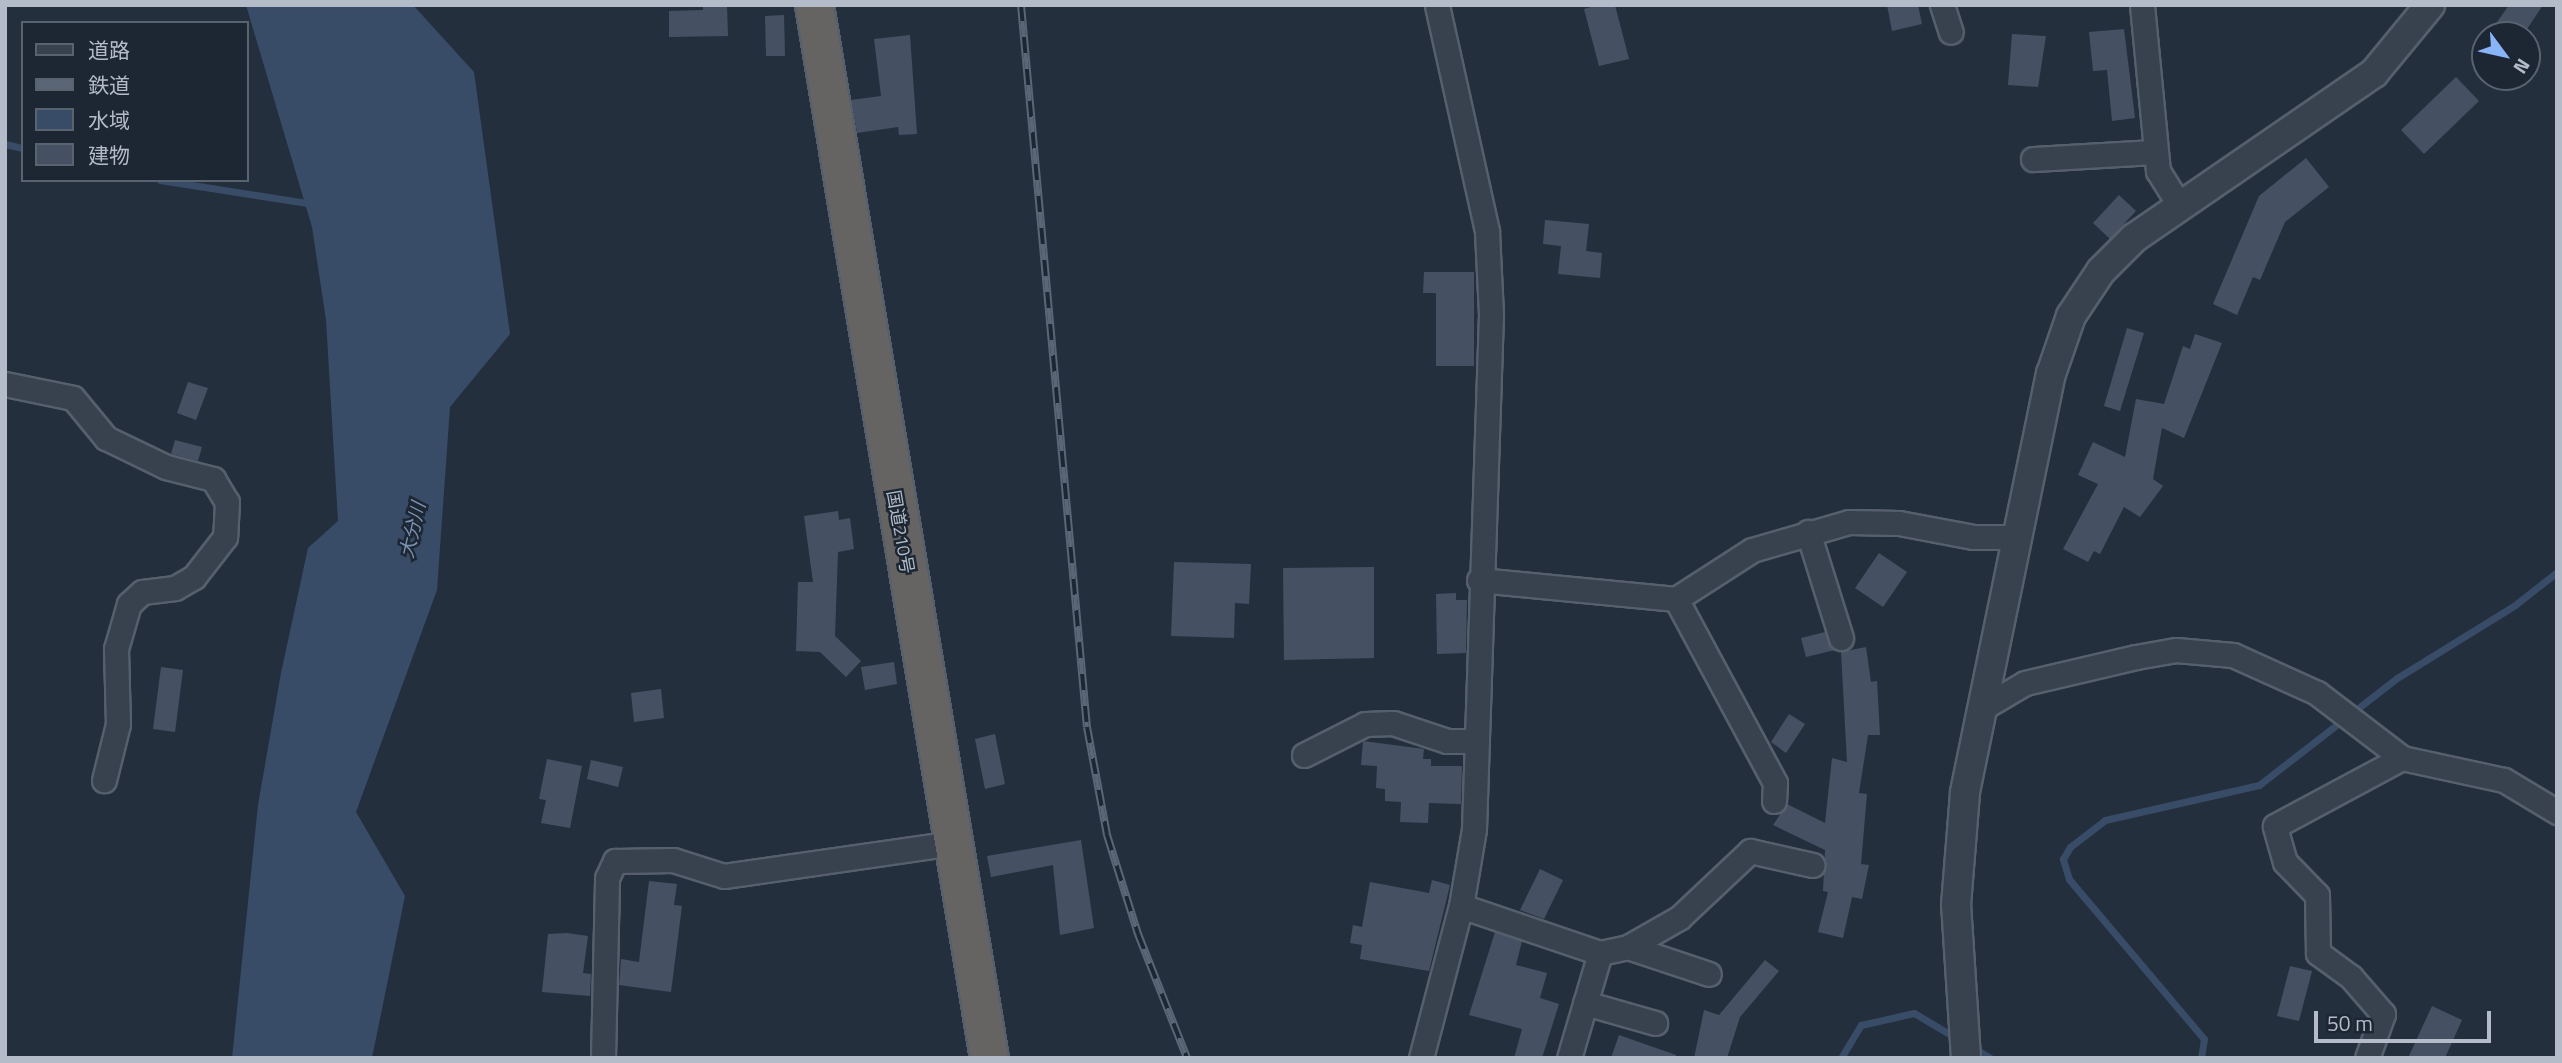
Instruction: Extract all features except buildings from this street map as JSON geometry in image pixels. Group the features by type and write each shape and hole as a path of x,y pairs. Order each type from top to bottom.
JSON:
{"highway":[{"name":"国道210号","path":"814,5 989,1058"}],"street":[{"path":"1421,1058 1461,906 1474,830 1479,580 1491,275 1484,218 1437,5"},
{"path":"1942,5 1951,32"},
{"path":"2142,5 2158,171 2178,204"},
{"path":"1966,1058 1956,932 1961,820 1979,710 2051,374 2071,316 2118,253 2178,204 2374,73 2430,5"},
{"path":"2034,159 2155,152"},
{"path":"5,384 73,398 106,438 166,467 213,479 227,502 225,537 194,577 175,588 142,592 129,604 116,649 118,724 104,780"},
{"path":"1479,580 1676,599 1736,558 1808,532 1870,520 1973,537 2018,537"},
{"path":"1808,532 1841,638"},
{"path":"1676,599 1775,783 1774,801"},
{"path":"1979,710 2025,683 2136,657 2176,650 2233,655 2317,693 2402,758 2504,780 2557,811"},
{"path":"1304,755 1366,724 1393,723 1447,740 1477,741"},
{"path":"2367,1058 2383,1014 2351,978 2318,953 2317,895 2285,862 2275,826 2402,758"},
{"path":"603,1058 607,878 615,860 673,860 724,876 953,843"},
{"path":"1461,906 1600,953 1628,947 1679,918 1749,851 1812,865"},
{"path":"1628,947 1709,974"},
{"path":"1569,1058 1600,953"},
{"path":"1585,1003 1655,1023"}],"water":[{"name":"大分川","path":"246,5 413,5 474,72 510,334 450,407 437,590 356,812 405,896 372,1058 232,1058 258,805 281,673 308,548 338,521 326,320 312,227"}],"waterway":[{"path":"5,144 21,148"},
{"path":"173,182 314,204"},
{"path":"2201,1058 2204,1039 2069,879 2063,859 2070,847 2105,820 2259,785 2397,678 2515,605 2557,572"},
{"path":"1841,1058 1861,1025 1914,1013 1956,1038"},
{"path":"1972,1047 1990,1058"}],"railway":[{"path":"1021,5 1087,727 1107,835 1138,934 1187,1058"}]}
